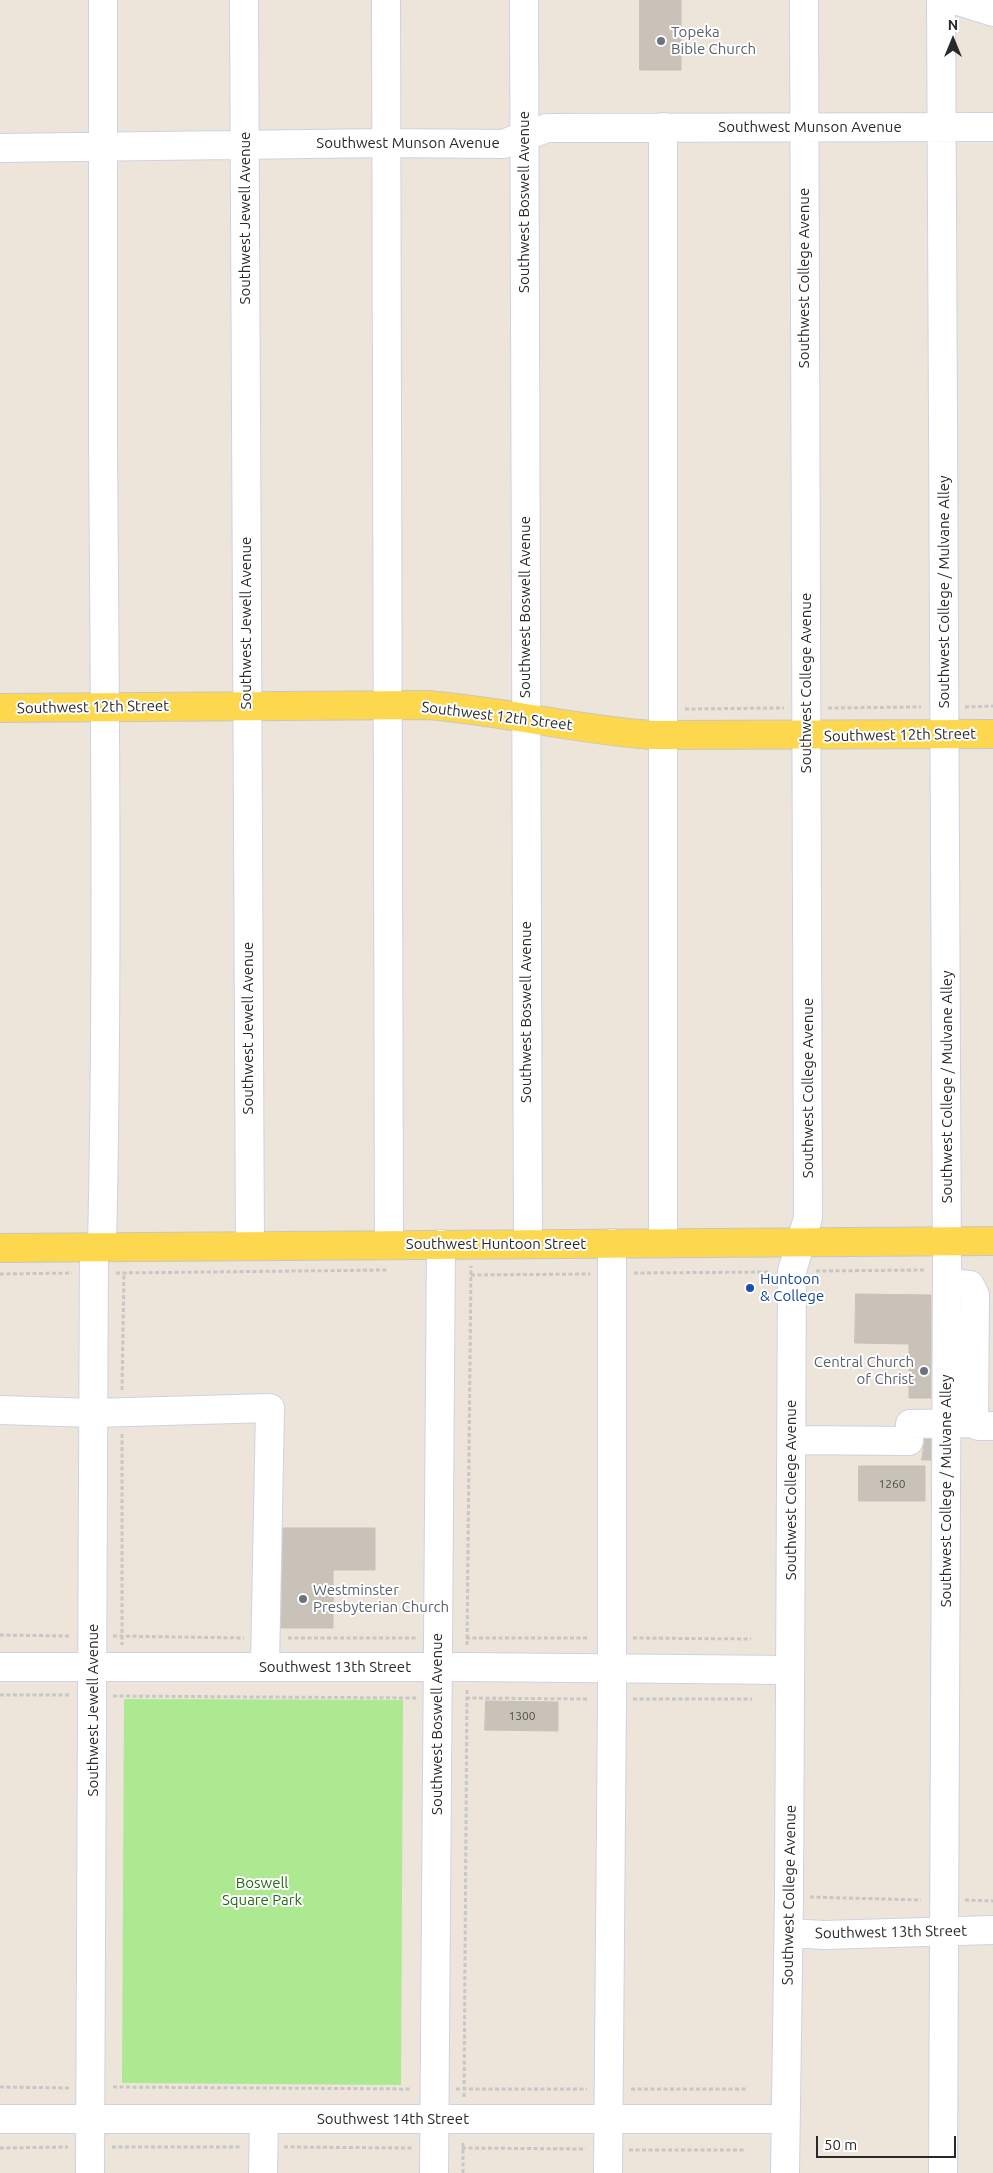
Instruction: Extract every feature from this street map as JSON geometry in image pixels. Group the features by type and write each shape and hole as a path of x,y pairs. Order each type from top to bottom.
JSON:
{"main road":[{"name":"Southwest 12th Street","path":"0,708 387,705 450,707 619,733 806,736 993,734"},
{"name":"Southwest Huntoon Street","path":"0,1248 97,1256 250,1246 390,1258 441,1244 993,1241"}],"street":[{"name":"Southwest Jewell Avenue","path":"91,2160 94,1414 106,707 102,341 103,0"},
{"name":"Southwest Jewell Avenue","path":"244,0 250,1246"},
{"path":"386,0 390,1258"},
{"name":"Southwest Boswell Avenue","path":"524,0 528,1244"},
{"name":"Southwest College Avenue","path":"785,2173 790,1897 789,1670 792,1272 808,1218 804,0"},
{"name":"Southwest College / Mulvane Alley","path":"941,0 947,1241 943,2173"},
{"name":"Southwest Munson Avenue","path":"0,148 386,143 502,144 546,128 993,126"},
{"path":"663,127 663,1243"},
{"path":"608,2161 612,1699 612,1243"},
{"name":"Southwest Boswell Avenue","path":"434,2161 441,1244"},
{"path":"791,1440 909,1441 910,1424 983,1424 975,1295 970,1285 947,1277"},
{"path":"0,1410 94,1414 270,1408 265,1666"},
{"name":"Southwest 13th Street","path":"0,1667 265,1666 789,1670"},
{"name":"Southwest 13th Street","path":"789,1933 824,1935 993,1930"},
{"name":"Southwest 14th Street","path":"0,2119 785,2119"},
{"path":"263,2160 264,2119"}],"path":[{"path":"463,2173 471,1244"},
{"path":"0,1274 97,1256 124,1273 390,1258"},
{"path":"792,1272 947,1277"},
{"path":"121,1696 124,1273"},
{"path":"0,1636 751,1640"},
{"path":"0,1694 752,1699"},
{"path":"790,1897 993,1900"},
{"path":"0,2087 746,2089"},
{"path":"0,2148 91,2160 434,2161 463,2148 608,2161 746,2150"}],"green space":[{"name":"Boswell Square Park","path":"124,1699 403,1700 401,2085 122,2083"}],"building":[{"name":"Topeka Bible Church","path":"640,0 681,0 681,70 640,70"},
{"name":"Central Church of Christ","path":"856,1294 931,1295 931,1398 909,1398 909,1344 855,1343"},
{"path":"925,1439 931,1439 931,1460 922,1460"},
{"path":"859,1466 925,1466 925,1501 859,1501"},
{"name":"Westminster Presbyterian Church","path":"283,1528 375,1528 375,1570 333,1570 333,1628 281,1628"},
{"path":"486,1701 558,1702 558,1731 485,1730"}],"place":[{"name":"Topeka Bible Church","path":"661,41"},
{"name":"Huntoon & College","path":"750,1288"},
{"name":"Central Church of Christ","path":"924,1371"},
{"name":"Westminster Presbyterian Church","path":"303,1599"}]}
